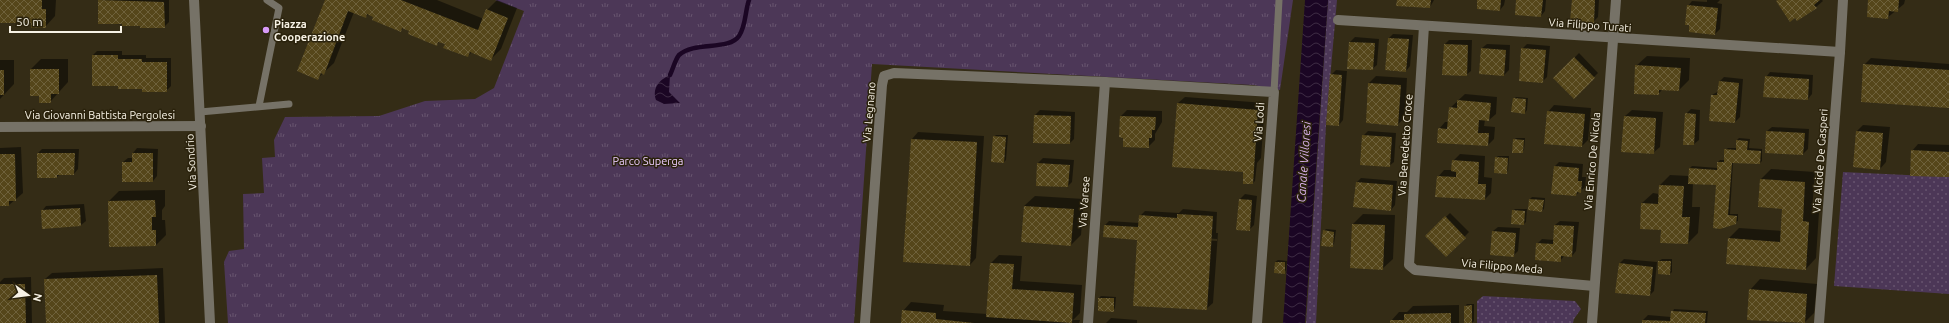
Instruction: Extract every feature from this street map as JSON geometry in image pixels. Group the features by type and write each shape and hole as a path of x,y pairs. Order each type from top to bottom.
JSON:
{"street":[{"name":"Via Sondrio","path":"194,0 210,323"},
{"name":"Via Enrico De Nicola","path":"1592,323 1616,0"},
{"name":"Via Alcide De Gasperi","path":"1819,323 1843,0"},
{"name":"Via Filippo Turati","path":"1338,20 1614,39 1840,52"},
{"name":"Via Benedetto Croce","path":"1409,265 1424,26"},
{"name":"Via Legnano","path":"865,323 884,76 894,74 1105,82"},
{"name":"Via Lodi","path":"1105,82 1274,92 1258,323"},
{"name":"Via Varese","path":"1088,323 1105,82"},
{"name":"Via Giovanni Battista Pergolesi","path":"0,127 201,126"},
{"name":"Via Filippo Meda","path":"1409,265 1415,270 1594,286"}],"lane":[{"path":"259,106 279,8 268,0"},
{"path":"1274,92 1278,0"},
{"path":"200,112 289,104"}],"green space":[{"name":"Parco Superga","path":"495,0 1293,0 1280,90 1253,85 872,64 854,323 228,323 224,262 229,251 244,249 243,194 264,193 262,158 275,157 274,140 285,117 379,116 425,101 475,99 494,88 524,11"},
{"path":"1328,0 1337,0 1326,125 1316,323 1306,323"},
{"path":"1843,172 1949,177 1949,294 1834,286"},
{"path":"1483,296 1575,301 1581,309 1573,323 1477,323 1477,301"}],"water":[{"name":"Canale Villoresi","path":"1305,0 1328,0 1305,323 1283,323"},
{"path":"670,75 669,92 680,103 664,104 656,100 655,92 657,85"}],"building":[{"path":"0,0 42,0 42,9 46,9 46,28 31,28 31,23 0,23"},
{"path":"98,0 164,2 165,28 140,28 140,26 122,26 122,24 98,24"},
{"path":"325,0 401,0 478,30 486,9 508,18 491,61 470,52 468,57 443,48 445,44 438,42 437,46 408,34 409,31 402,28 401,32 372,20 373,17 367,14 366,18 348,11 324,75 321,73 318,80 297,71"},
{"path":"1397,0 1431,0 1430,8 1396,6"},
{"path":"1477,0 1501,0 1500,11 1477,9"},
{"path":"1516,0 1543,0 1541,17 1515,15"},
{"path":"1572,0 1595,0 1594,23 1570,21"},
{"path":"1820,0 1814,5 1817,8 1797,21 1795,18 1790,22 1776,1"},
{"path":"1868,0 1899,0 1898,12 1889,11 1888,19 1867,17"},
{"path":"1687,5 1718,8 1715,35 1689,32 1689,25 1685,25"},
{"path":"1388,38 1409,39 1406,72 1385,70"},
{"path":"1349,42 1375,43 1373,70 1347,69"},
{"path":"1444,44 1468,45 1467,76 1442,75"},
{"path":"1481,48 1506,50 1504,76 1479,74"},
{"path":"1521,48 1546,50 1543,83 1519,81"},
{"path":"92,55 118,55 118,59 142,59 142,62 167,62 167,92 142,92 142,89 118,89 118,86 92,86"},
{"path":"1574,57 1595,78 1574,99 1553,78"},
{"path":"1863,64 1949,70 1949,108 1861,102"},
{"path":"1635,65 1681,68 1679,91 1659,90 1659,95 1634,94"},
{"path":"30,69 59,69 59,94 51,94 51,103 39,103 39,96 30,96"},
{"path":"0,70 4,70 4,95 0,95"},
{"path":"1330,74 1342,75 1339,126 1326,125"},
{"path":"1765,76 1809,79 1808,100 1763,97"},
{"path":"1719,81 1739,83 1735,123 1709,121 1711,95 1717,95"},
{"path":"1368,83 1401,85 1398,126 1366,123"},
{"path":"1513,98 1526,99 1525,114 1511,112"},
{"path":"1457,100 1491,103 1489,121 1479,120 1478,133 1489,133 1488,146 1437,143 1438,128 1447,129 1449,107 1457,108"},
{"path":"1177,103 1258,110 1253,184 1243,184 1243,172 1172,167"},
{"path":"1547,111 1585,114 1582,147 1544,144"},
{"path":"1685,113 1696,114 1694,145 1683,145"},
{"path":"1034,115 1071,116 1070,144 1033,143"},
{"path":"1120,116 1156,117 1155,130 1152,130 1152,138 1149,138 1149,148 1123,147 1123,138 1119,137"},
{"path":"1624,116 1656,118 1654,154 1621,152"},
{"path":"1766,131 1805,133 1803,155 1765,153"},
{"path":"1856,131 1883,133 1880,170 1853,167"},
{"path":"1362,135 1392,137 1390,167 1360,165"},
{"path":"993,136 1006,137 1004,163 991,162"},
{"path":"911,139 977,142 970,266 903,262"},
{"path":"1513,139 1524,140 1523,153 1512,153"},
{"path":"1736,140 1748,141 1747,150 1761,151 1760,164 1732,163 1728,215 1737,216 1736,224 1720,229 1713,228 1716,185 1688,184 1689,168 1717,170 1717,162 1724,162 1724,149 1736,150"},
{"path":"1911,150 1949,152 1949,177 1910,176"},
{"path":"37,153 75,153 74,175 57,175 57,178 37,178"},
{"path":"132,153 153,153 153,182 122,182 122,162 132,162"},
{"path":"0,154 15,154 16,201 9,201 9,206 0,206"},
{"path":"1495,157 1508,158 1507,174 1494,173"},
{"path":"1452,160 1479,162 1478,184 1486,184 1485,200 1435,197 1437,176 1456,177 1456,172 1451,171"},
{"path":"1037,163 1070,165 1068,187 1036,186"},
{"path":"1554,166 1579,168 1578,181 1582,181 1581,193 1577,192 1576,196 1551,194"},
{"path":"1760,179 1805,182 1803,221 1809,222 1806,270 1726,264 1728,238 1780,242 1782,209 1758,207"},
{"path":"1356,182 1393,185 1391,211 1353,207"},
{"path":"1659,185 1684,186 1682,217 1690,217 1688,244 1660,243 1661,230 1640,229 1641,203 1658,204"},
{"path":"1239,199 1252,200 1250,231 1236,230"},
{"path":"1529,199 1544,200 1542,212 1528,210"},
{"path":"155,200 156,217 152,217 152,230 156,230 156,246 109,247 108,201"},
{"path":"1024,206 1074,209 1071,246 1021,242"},
{"path":"80,208 81,226 42,229 41,210"},
{"path":"1512,210 1525,211 1524,225 1511,224"},
{"path":"1177,214 1213,216 1207,310 1133,306 1137,240 1103,237 1104,225 1138,227 1139,215 1177,218"},
{"path":"1445,216 1466,238 1446,257 1425,236"},
{"path":"1352,224 1385,225 1383,270 1350,268"},
{"path":"1554,225 1574,226 1572,257 1561,256 1561,262 1535,260 1536,243 1553,244"},
{"path":"1323,230 1334,232 1333,247 1321,246"},
{"path":"1492,231 1516,233 1514,257 1490,255"},
{"path":"1658,261 1671,261 1670,275 1658,274"},
{"path":"1275,262 1285,262 1285,274 1274,273"},
{"path":"990,263 1014,264 1012,289 1074,293 1072,323 986,317"},
{"path":"1619,263 1653,267 1650,296 1615,293"},
{"path":"157,275 159,323 46,323 44,279"},
{"path":"0,284 25,284 26,323 0,323"},
{"path":"1749,289 1807,294 1805,323 1747,320"},
{"path":"1098,298 1114,298 1114,312 1098,311"},
{"path":"1472,305 1472,323 1464,323 1464,306"},
{"path":"902,310 936,313 936,319 974,323 901,323"},
{"path":"1671,311 1706,313 1705,323 1642,323 1642,320 1670,321"},
{"path":"1451,313 1451,323 1390,323 1390,320 1404,320 1404,314"}],"waterway":[{"path":"670,75 679,55 685,51 693,48 720,45 734,41 739,36 743,28 749,0"}],"place":[{"name":"Piazza Cooperazione","path":"266,30"}]}
